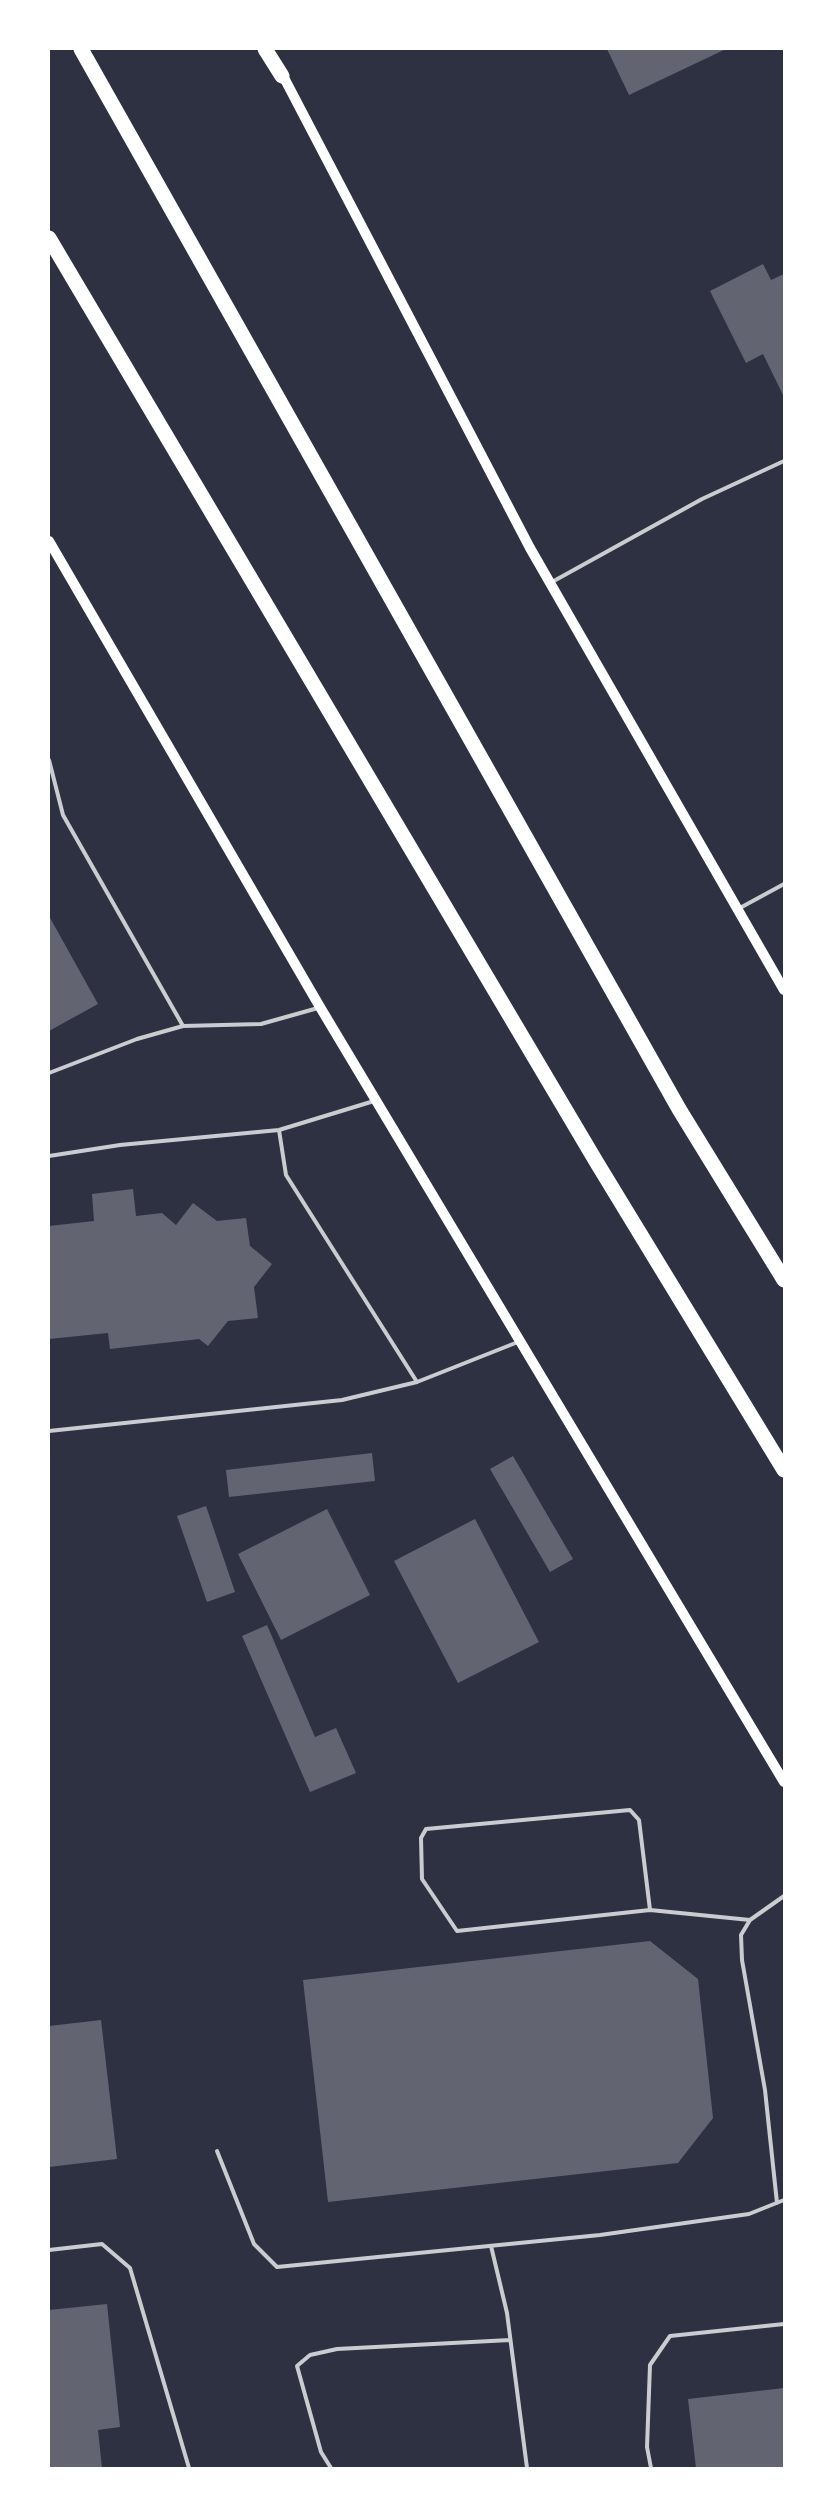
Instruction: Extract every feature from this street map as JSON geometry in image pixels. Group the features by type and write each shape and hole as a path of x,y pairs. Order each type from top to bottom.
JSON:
{"highway":[{"path":"81,49 679,1109 784,1280"},
{"path":"266,49 282,76"},
{"path":"49,238 586,1146 784,1470"}],"main road":[{"path":"270,49 282,76 550,583 784,990"},
{"path":"49,541 320,1007 784,1782"}],"lane":[{"path":"550,583 702,500 784,461"},
{"path":"49,760 63,816 183,1026"},
{"path":"738,909 784,884"},
{"path":"49,1073 136,1039 183,1026 261,1024 320,1007"},
{"path":"49,1156 120,1145 279,1130 376,1100"},
{"path":"279,1130 286,1175 417,1382"},
{"path":"49,1431 342,1400 417,1382 520,1341"},
{"path":"650,1910 639,1820 630,1810 426,1829 421,1838 422,1879 457,1931 650,1910 750,1920"},
{"path":"777,2203 764,2090 742,1960 741,1935 750,1920 784,1896"},
{"path":"217,2151 254,2244 277,2267 600,2235 749,2214 784,2200"},
{"path":"49,2250 102,2244 130,2268 189,2468"},
{"path":"491,2246 507,2313 527,2468"},
{"path":"651,2468 647,2447 650,2365 670,2336 784,2324"},
{"path":"331,2468 321,2452 297,2366 310,2355 337,2349 510,2340"}],"building":[{"path":"607,49 726,49 629,95"},
{"path":"763,264 771,280 784,274 784,397 763,354 746,363 710,291"},
{"path":"49,916 98,1004 49,1031"},
{"path":"133,1189 136,1216 162,1213 176,1225 193,1203 217,1221 246,1218 250,1246 272,1264 254,1287 258,1318 228,1321 208,1346 199,1339 110,1349 108,1333 49,1339 49,1226 94,1221 92,1194"},
{"path":"372,1453 375,1481 229,1497 226,1470"},
{"path":"513,1456 573,1559 550,1572 490,1469"},
{"path":"206,1506 235,1592 207,1602 177,1516"},
{"path":"327,1509 370,1595 281,1640 238,1554"},
{"path":"475,1519 539,1642 458,1683 394,1561"},
{"path":"267,1625 315,1737 336,1728 356,1773 310,1792 242,1636"},
{"path":"650,1941 698,1979 713,2118 678,2163 328,2202 303,1980"},
{"path":"101,2020 117,2159 49,2167 49,2026"},
{"path":"107,2304 120,2427 98,2430 102,2468 49,2468 49,2310"},
{"path":"784,2388 784,2468 696,2468 688,2399"}]}
